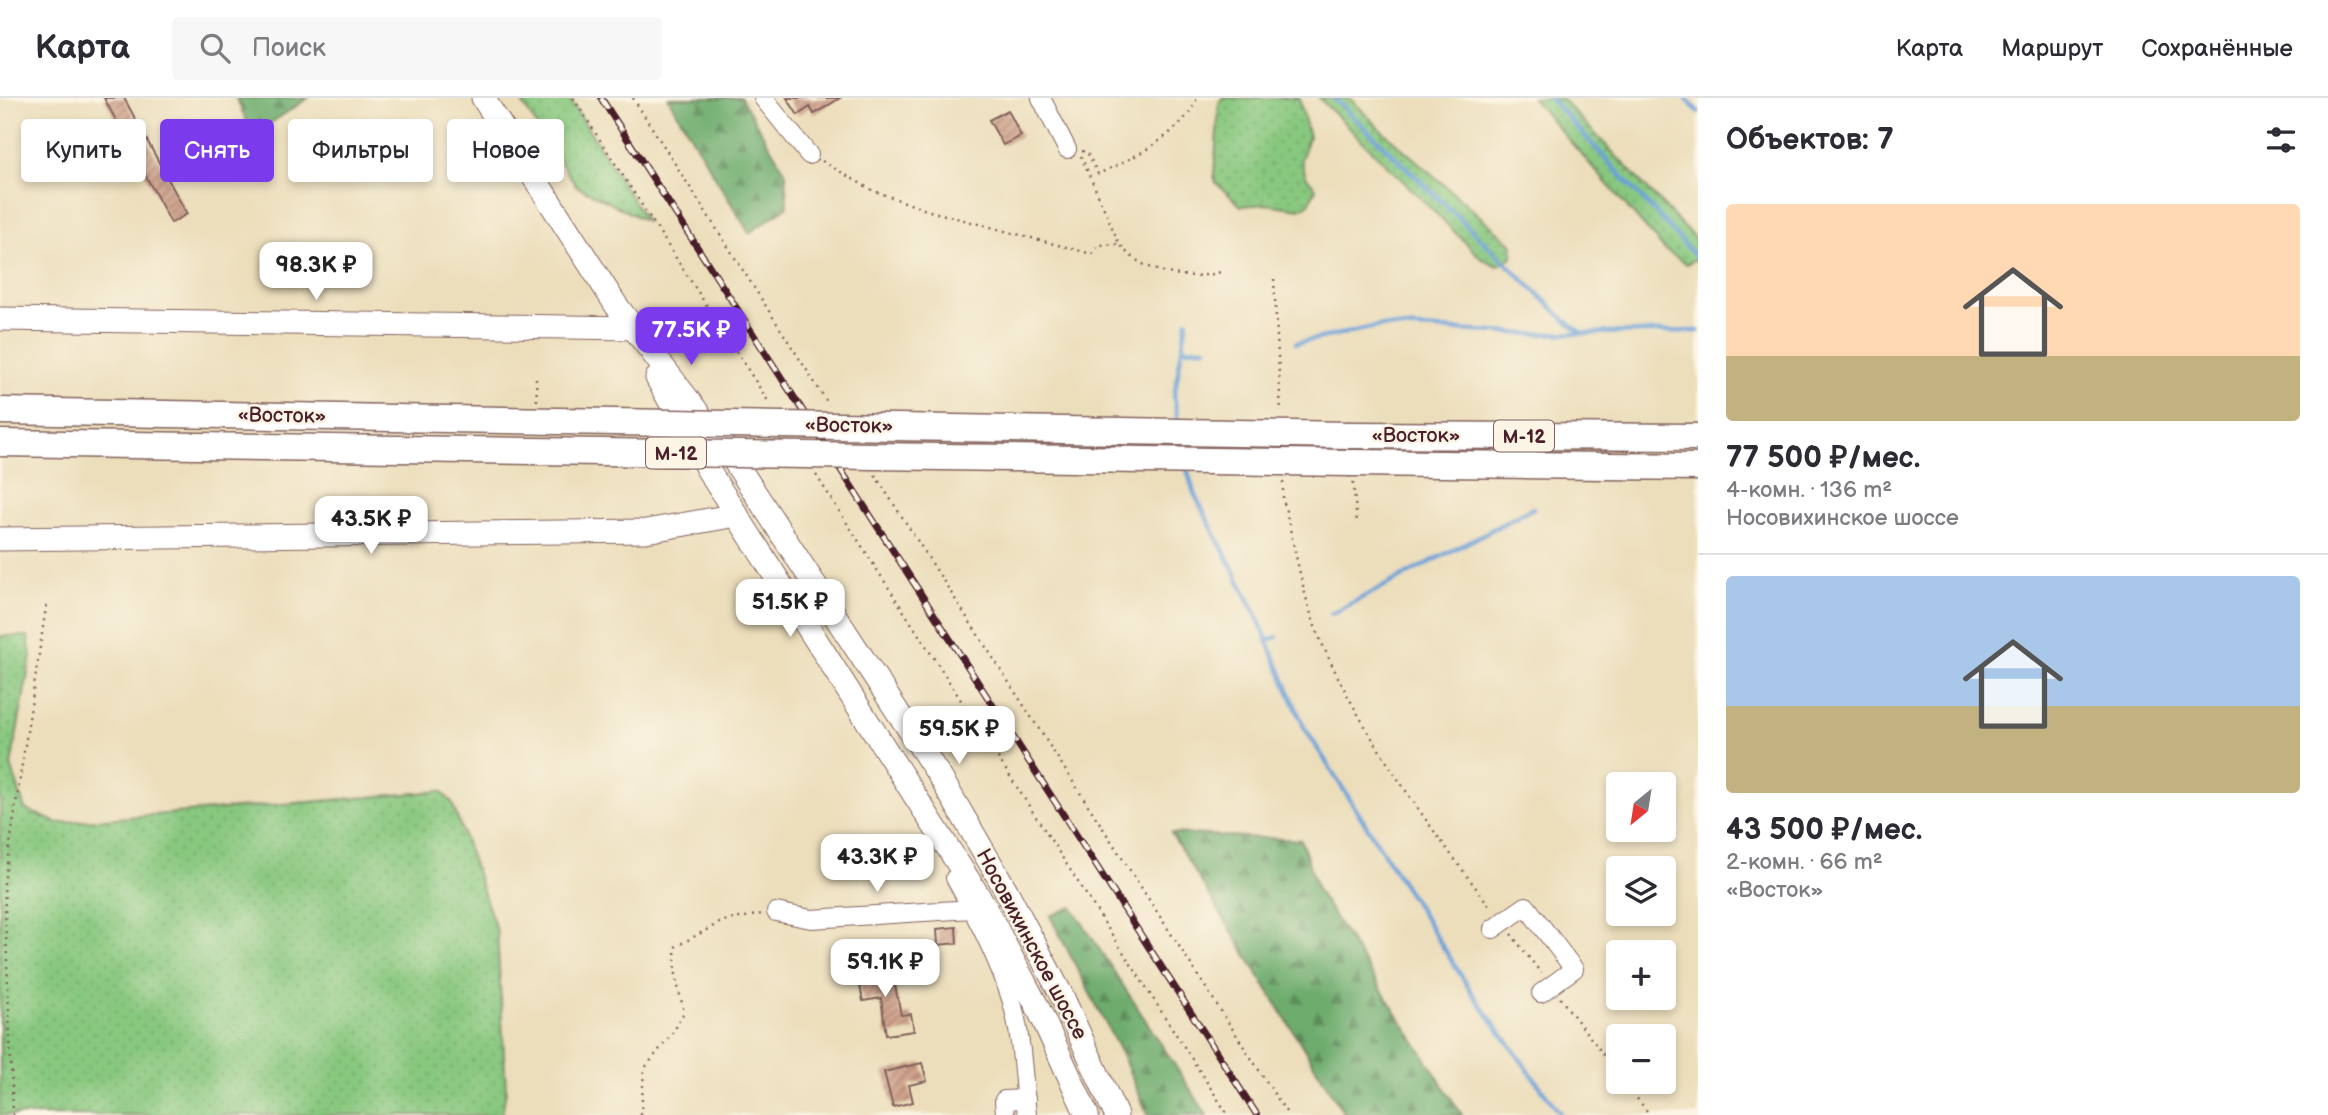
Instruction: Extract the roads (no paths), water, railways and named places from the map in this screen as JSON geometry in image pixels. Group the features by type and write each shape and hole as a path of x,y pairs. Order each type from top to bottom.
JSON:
{"highway":[{"name":"«Восток»","path":"0,411 538,418 1350,435 1698,437"},
{"name":"«Восток»","path":"0,443 1698,467"}],"main road":[{"name":"Носовихинское шоссе","path":"483,98 631,328 708,470 983,903 1038,1008 1087,1115"},
{"path":"0,319 631,328"},
{"name":"Носовихинское шоссе","path":"631,328 731,456 942,780 1006,890 1056,984 1116,1115"},
{"path":"0,403 91,412"},
{"path":"0,539 646,530 737,515"}],"street":[{"path":"763,98 809,155"},
{"path":"1041,98 1068,149"},
{"path":"879,740 972,909 1012,1002 1026,1107 1004,1100 1005,1115"},
{"path":"1498,926 1526,906 1574,970 1546,989"},
{"path":"776,912 811,919 972,909"}],"waterway":[{"path":"1334,98 1564,319 1582,333"},
{"path":"1550,98 1698,259"},
{"path":"1686,98 1698,112"},
{"path":"1178,423 1174,396 1187,320"},
{"path":"1296,343 1380,326 1532,334 1698,331"},
{"path":"1182,349 1206,348"},
{"path":"1187,469 1194,493 1256,614 1304,727 1474,996 1561,1115"},
{"path":"1331,614 1533,508"},
{"path":"1267,641 1277,637"}],"railway":[{"path":"601,98 1257,1115"}]}
